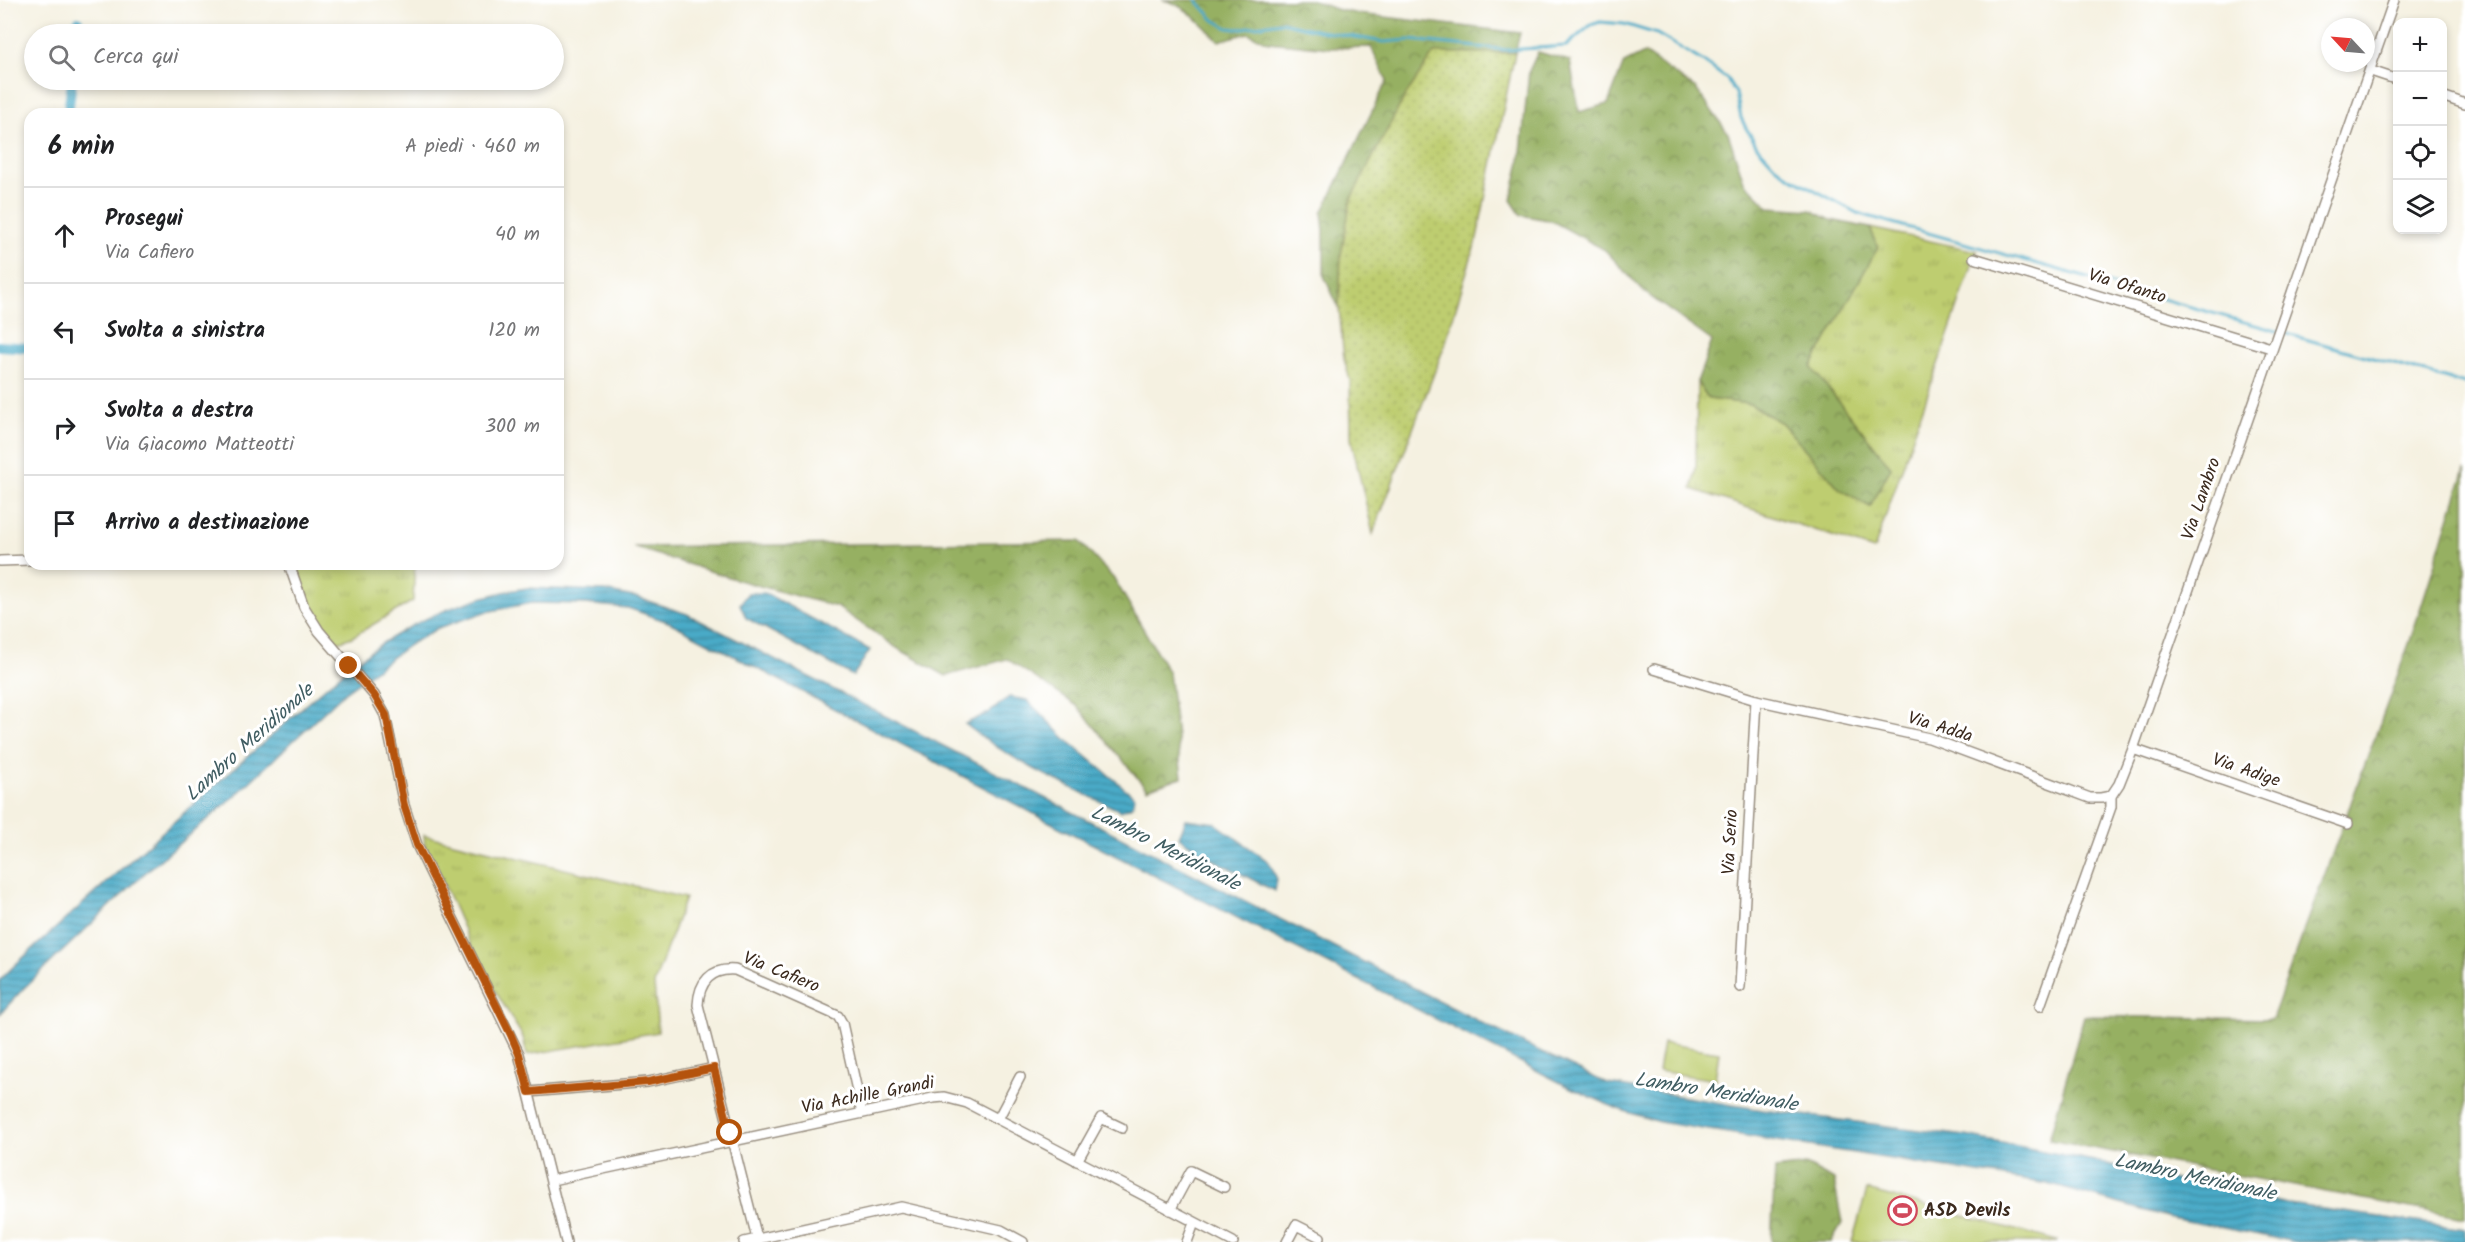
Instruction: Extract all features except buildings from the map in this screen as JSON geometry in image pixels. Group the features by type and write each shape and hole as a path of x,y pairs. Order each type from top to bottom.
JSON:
{"street":[{"name":"Via Lambro","path":"2375,59 2394,0"},
{"name":"Via Lambro","path":"2040,1006 2111,807 2110,796 2119,784 2133,749 2272,345 2371,72"},
{"path":"2374,72 2393,79"},
{"path":"2447,98 2465,104"},
{"name":"Via Ofanto","path":"1974,258 2272,345"},
{"path":"0,561 24,560"},
{"path":"291,570 304,607 319,631 363,682 386,715 404,805 417,845 519,1054 566,1242"},
{"name":"Via Adda","path":"1654,669 1756,700 1929,738 2090,798 2110,796"},
{"name":"Via Serio","path":"1740,987 1756,700"},
{"name":"Via Adige","path":"2133,749 2348,824"},
{"name":"Via Cafiero","path":"757,1240 698,1005 701,986 707,978 718,971 735,970 838,1016 842,1023 862,1113"},
{"path":"529,1092 648,1082 714,1068"},
{"path":"998,1119 1020,1077"},
{"name":"Via Achille Grandi","path":"552,1180 732,1140 944,1097 967,1103 1233,1242"},
{"path":"1077,1161 1101,1118 1122,1128"},
{"path":"1170,1210 1191,1171 1224,1186"},
{"path":"744,1242 901,1207 1001,1230 1023,1242"},
{"path":"1187,1242 1194,1222"},
{"path":"1287,1242 1296,1225 1320,1237"}],"green space":[{"path":"1162,0 1312,0 1335,9 1359,14 1520,33 1515,53 1434,53 1404,98 1351,199 1341,255 1339,308 1324,276 1322,213 1387,81 1371,47 1330,48 1268,42 1248,33 1219,41 1185,10"},
{"path":"1538,52 1570,61 1579,112 1608,104 1624,63 1644,53 1696,89 1728,133 1744,182 1769,207 1811,210 1831,220 1870,228 1878,247 1811,367 1891,467 1870,507 1840,489 1782,423 1750,404 1709,399 1697,382 1712,341 1644,292 1605,250 1552,221 1521,215 1511,200 1520,162 1529,71"},
{"path":"1434,53 1515,53 1477,238 1444,347 1373,534 1351,439 1350,380 1344,359 1339,308 1341,255 1351,199 1404,98"},
{"path":"1870,228 1977,251 1874,550 1692,489 1696,466 1697,382 1709,399 1750,404 1782,423 1840,489 1870,507 1891,467 1811,367 1878,247"},
{"path":"2465,469 2465,1218 2049,1140 2084,1016 2272,1019 2410,641"},
{"path":"1079,541 1115,580 1169,673 1182,777 1147,789 1077,706 1007,659 946,676 897,648 837,607 738,580 633,547"},
{"path":"297,570 415,570 413,601 352,637 338,642 330,640 312,613"},
{"path":"424,835 685,898 654,984 658,1032 527,1055 523,1037 479,964 445,887 425,850"},
{"path":"1663,1043 1719,1052 1715,1080 1658,1071"},
{"path":"1806,1165 1834,1180 1842,1223 1831,1242 1771,1242 1775,1169"},
{"name":"ASD Devils","path":"1867,1190 2057,1241 2057,1242 1852,1242"}],"water":[{"path":"527,588 605,591 639,598 687,614 1490,1027 1608,1084 1763,1110 1966,1136 2094,1161 2288,1204 2465,1229 2465,1242 2296,1242 2171,1218 2048,1184 1659,1122 1618,1109 1571,1088 1059,827 671,623 628,608 531,603 486,612 438,628 409,645 345,692 235,796 146,872 23,989 0,1014 0,980 16,964 348,668 404,630 432,616 480,598"},
{"path":"748,593 765,593 870,650 853,676 746,618 740,604"},
{"path":"1009,697 1027,700 1067,740 1135,797 1132,806 1121,811 1060,783 1021,762 965,724 990,712"},
{"path":"1186,819 1215,823 1269,862 1277,879 1275,891 1206,856 1179,837"}],"waterway":[{"path":"1196,0 1214,20 1228,28 1237,29 1281,22 1384,42 1410,40 1507,50 1566,46 1591,25 1600,22 1624,24 1657,34 1704,62 1727,79 1736,93 1741,118 1746,128 1757,146 1775,166 1787,175 1857,213 2465,384"},
{"path":"69,108 71,90"},
{"path":"0,346 24,348"}],"place":[{"name":"ASD Devils","path":"1903,1211"}],"route":[{"path":"349,666 374,695 386,715 404,805 417,845 511,1035 519,1054 529,1092 648,1082 714,1068 730,1133"}],"water label":[{"name":"Lambro Meridionale","path":"250,743"},
{"name":"Lambro Meridionale","path":"1165,849"},
{"name":"Lambro Meridionale","path":"1716,1093"},
{"name":"Lambro Meridionale","path":"2195,1178"}]}
